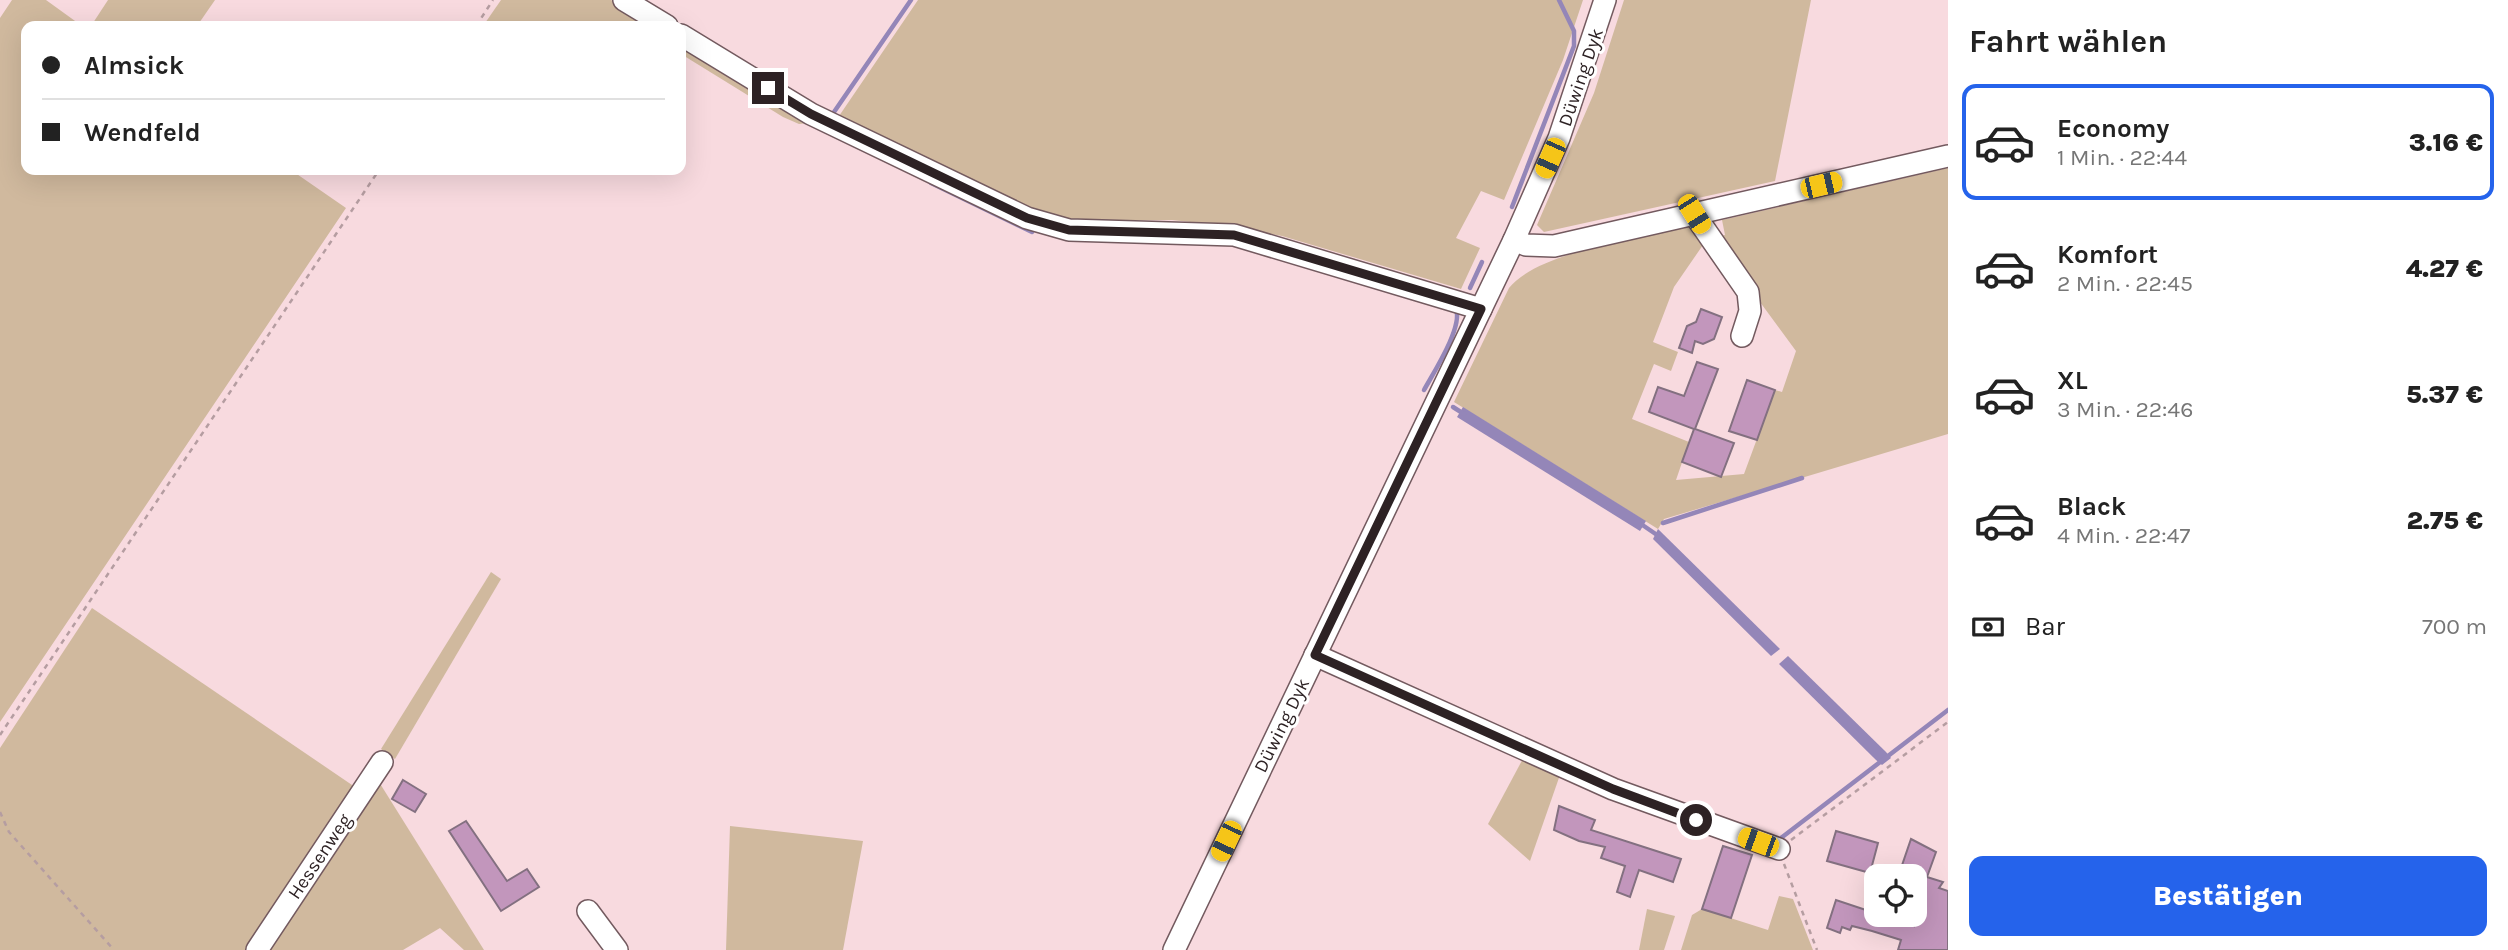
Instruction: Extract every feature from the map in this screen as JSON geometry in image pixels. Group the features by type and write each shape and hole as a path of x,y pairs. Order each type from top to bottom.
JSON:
{"street":[{"path":"624,0 659,21"},
{"name":"Düwing Dyk","path":"1174,950 1514,240 1559,138 1605,0"},
{"path":"686,37 811,114 1027,218 1069,230 1234,235 1481,309"},
{"path":"1514,240 1526,244 1554,246 1948,156"},
{"path":"1694,214 1748,292 1750,312 1742,336"},
{"path":"1315,655 1613,789 1779,849"},
{"name":"Hessenweg","path":"257,950 382,762"},
{"path":"588,911 617,950"}],"path":[{"path":"479,21 493,0"},
{"path":"0,734 376,175"},
{"path":"1817,950 1779,849 1948,722"},
{"path":"0,812 9,832 114,950"}],"shaded area":[{"path":"12,0 46,0 75,21 21,21 21,175 298,175 346,208 0,722 0,18"},
{"path":"108,0 215,0 200,21 94,21"},
{"path":"501,0 611,0 647,21 486,21"},
{"path":"918,0 1583,0 1563,60 1504,200 1481,191 1456,238 1480,248 1461,289 1282,236 1236,227 1172,220 1066,221 1017,207 837,119"},
{"path":"1624,0 1811,0 1775,181 1544,232 1537,225 1594,93"},
{"path":"686,45 809,123 799,124 783,117 686,57"},
{"path":"1948,168 1948,434 1664,519 1658,529 1454,402 1509,288 1523,275 1543,264 1594,247 1694,226 1705,242 1674,287 1653,342 1678,352 1671,371 1654,364 1632,419 1689,442 1676,480 1744,474 1775,390 1782,392 1796,351 1713,238 1725,235 1722,220"},
{"path":"1463,407 1646,521 1640,531 1457,417"},
{"path":"1658,529 1780,649 1771,656 1653,539"},
{"path":"491,572 501,579 395,759 381,749"},
{"path":"92,608 355,787 248,950 0,950 0,748"},
{"path":"1788,656 1891,758 1882,765 1876,760 1779,664"},
{"path":"1526,753 1561,772 1530,861 1488,824"},
{"path":"379,782 484,950 464,950 440,928 403,950 268,950"},
{"path":"730,826 863,841 843,950 726,950"},
{"path":"1779,896 1793,899 1813,950 1681,950 1692,915 1702,909 1768,930"},
{"path":"1647,909 1675,916 1664,950 1639,950"}],"building":[{"path":"1701,309 1722,317 1714,339 1703,344 1695,341 1692,353 1679,348 1687,326 1696,322"},
{"path":"1697,362 1718,369 1695,429 1734,443 1721,477 1682,462 1694,429 1649,412 1658,387 1684,396"},
{"path":"1747,380 1775,390 1757,440 1729,431"},
{"path":"403,780 426,794 415,812 392,799"},
{"path":"1559,806 1595,820 1591,830 1681,859 1673,882 1639,870 1630,897 1617,892 1625,866 1601,858 1605,847 1579,841 1554,830"},
{"path":"466,821 507,881 527,869 539,887 501,911 449,831"},
{"path":"1836,831 1878,843 1872,864 1864,864 1864,871 1827,861"},
{"path":"1911,839 1936,852 1927,877 1927,864 1902,864"},
{"path":"1723,846 1752,855 1731,918 1702,909"},
{"path":"1927,877 1943,882 1939,888 1948,891 1948,950 1898,950 1901,940 1872,931 1852,926 1850,930 1842,927 1840,933 1827,928 1836,900 1864,909 1864,927 1927,927"}],"waterway":[{"path":"834,112 911,0"},
{"path":"1512,207 1574,46 1574,31 1559,0"},
{"path":"931,183 1032,232"},
{"path":"1470,288 1482,262"},
{"path":"1424,390 1452,338 1456,309"},
{"path":"1453,407 1464,414"},
{"path":"1663,523 1802,478"},
{"path":"1641,524 1660,537"},
{"path":"1781,838 1948,710"}],"route":[{"path":"768,88 811,114 1027,218 1069,230 1234,235 1481,309 1315,655 1613,789 1696,820"}]}
